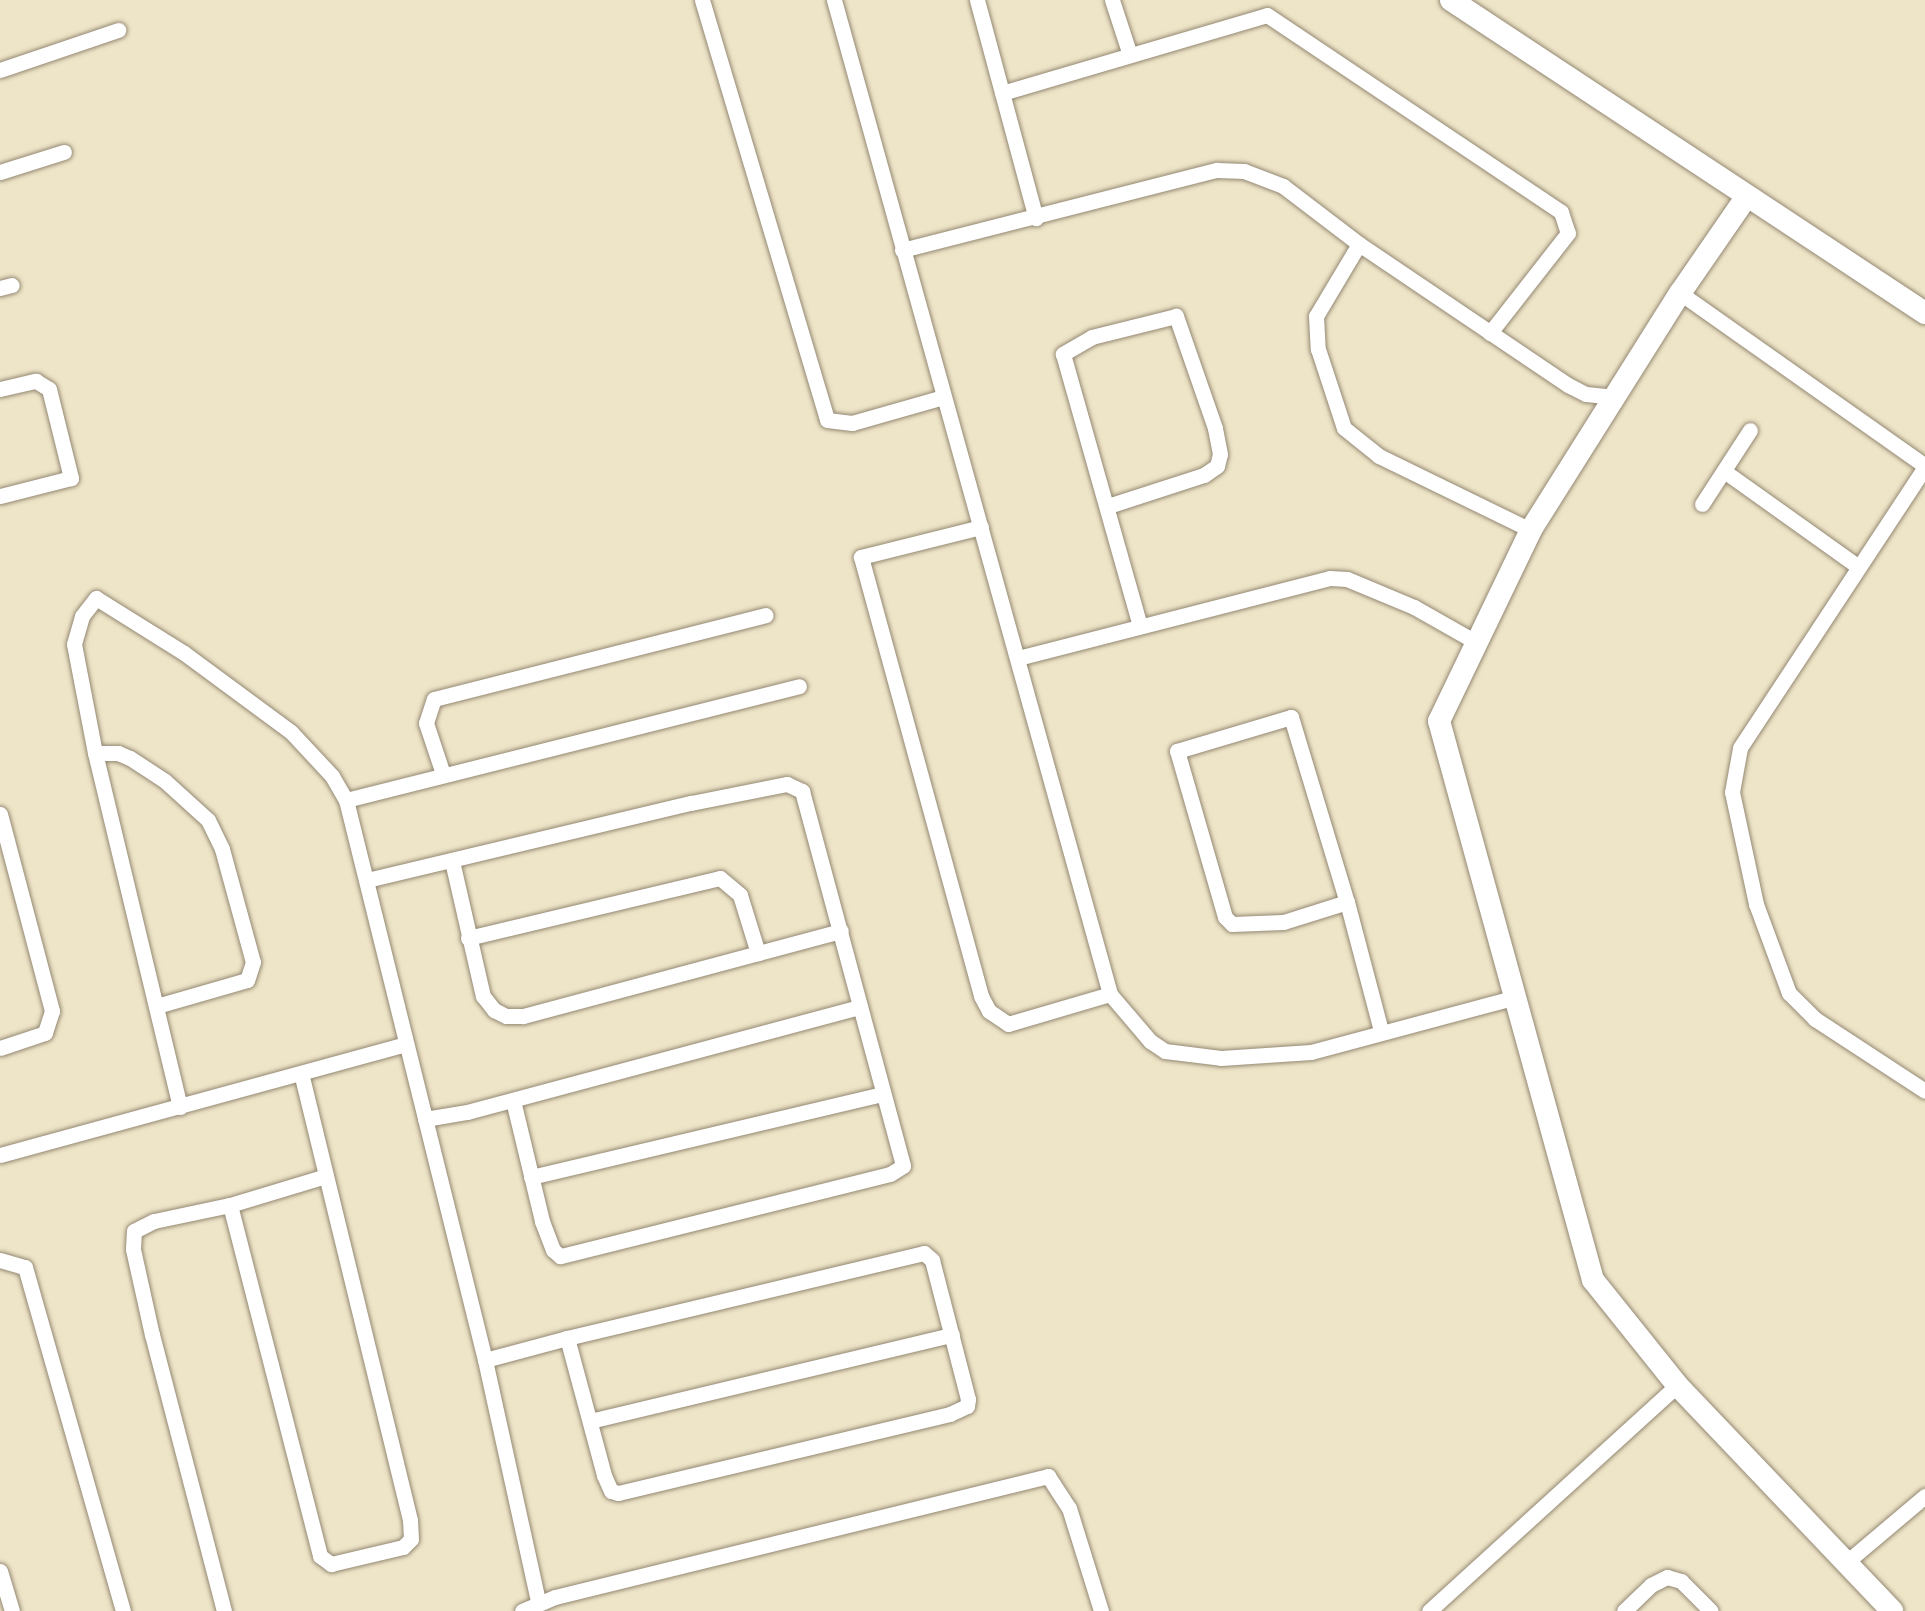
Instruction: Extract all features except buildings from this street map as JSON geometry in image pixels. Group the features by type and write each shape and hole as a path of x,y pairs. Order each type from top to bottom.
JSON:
{"street":[{"path":"702,0 827,420 852,423 944,398"},
{"path":"834,0 1110,994 1150,1041 1165,1051 1192,1056 1264,1058 1311,1052 1512,998"},
{"path":"977,0 1036,218"},
{"path":"1112,0 1129,52"},
{"path":"1451,0 1925,313"},
{"path":"1002,93 1129,52 1268,14 1561,212 1568,234 1490,332"},
{"path":"0,70 118,30"},
{"path":"0,172 64,152"},
{"path":"902,250 1200,174 1244,171 1284,186 1359,244 1568,385 1586,394 1615,397"},
{"path":"1747,196 1680,293 1531,530 1474,641 1439,722 1512,998 1593,1280 1677,1385 1892,1611"},
{"path":"1359,244 1316,316 1318,349 1344,428 1379,456 1531,530"},
{"path":"1680,293 1925,467 1740,748 1732,792 1756,904 1790,993 1814,1019 1925,1091"},
{"path":"1108,506 1180,484 1216,466 1220,454 1215,428 1176,316 1092,336 1063,354 1140,626"},
{"path":"0,390 36,381 48,389 71,478 0,496"},
{"path":"1702,504 1750,430"},
{"path":"1724,470 1857,566"},
{"path":"980,527 861,557 981,996 989,1011 1008,1024 1110,994"},
{"path":"1018,658 1330,578 1348,580 1400,601 1474,641"},
{"path":"180,1107 94,753 74,644 82,616 96,598 184,653 291,732 332,776 346,800 485,1360 538,1602"},
{"path":"443,774 426,723 434,699 766,615"},
{"path":"346,800 799,686"},
{"path":"1347,902 1283,922 1232,924 1225,917 1176,751 1292,717 1347,902 1381,1031"},
{"path":"94,753 118,752 130,758 165,781 208,820 222,849 252,962 247,980 157,1006"},
{"path":"367,880 787,784 802,791 882,1094 904,1162 896,1172 564,1256 553,1250 513,1100"},
{"path":"0,814 52,1011 45,1033 0,1048"},
{"path":"452,861 486,1004 514,1017 841,931"},
{"path":"468,938 720,878 740,895 758,953"},
{"path":"424,1119 513,1100 860,1007"},
{"path":"0,1155 406,1044"},
{"path":"230,1204 314,1544 331,1564 394,1551 411,1539 410,1520 302,1074"},
{"path":"531,1177 882,1094"},
{"path":"224,1611 170,1406 132,1240 134,1231 154,1220 230,1204 326,1176"},
{"path":"485,1360 567,1338 924,1253 932,1260 968,1400 959,1410 641,1490 611,1491 567,1338"},
{"path":"0,1260 25,1266 122,1611"},
{"path":"590,1420 952,1336"},
{"path":"1430,1611 1677,1385"},
{"path":"522,1611 538,1602 1048,1476 1069,1508 1101,1611"},
{"path":"1848,1561 1925,1496"},
{"path":"0,1571 12,1611"},
{"path":"1624,1611 1651,1585 1667,1577 1682,1581 1711,1611"}]}
